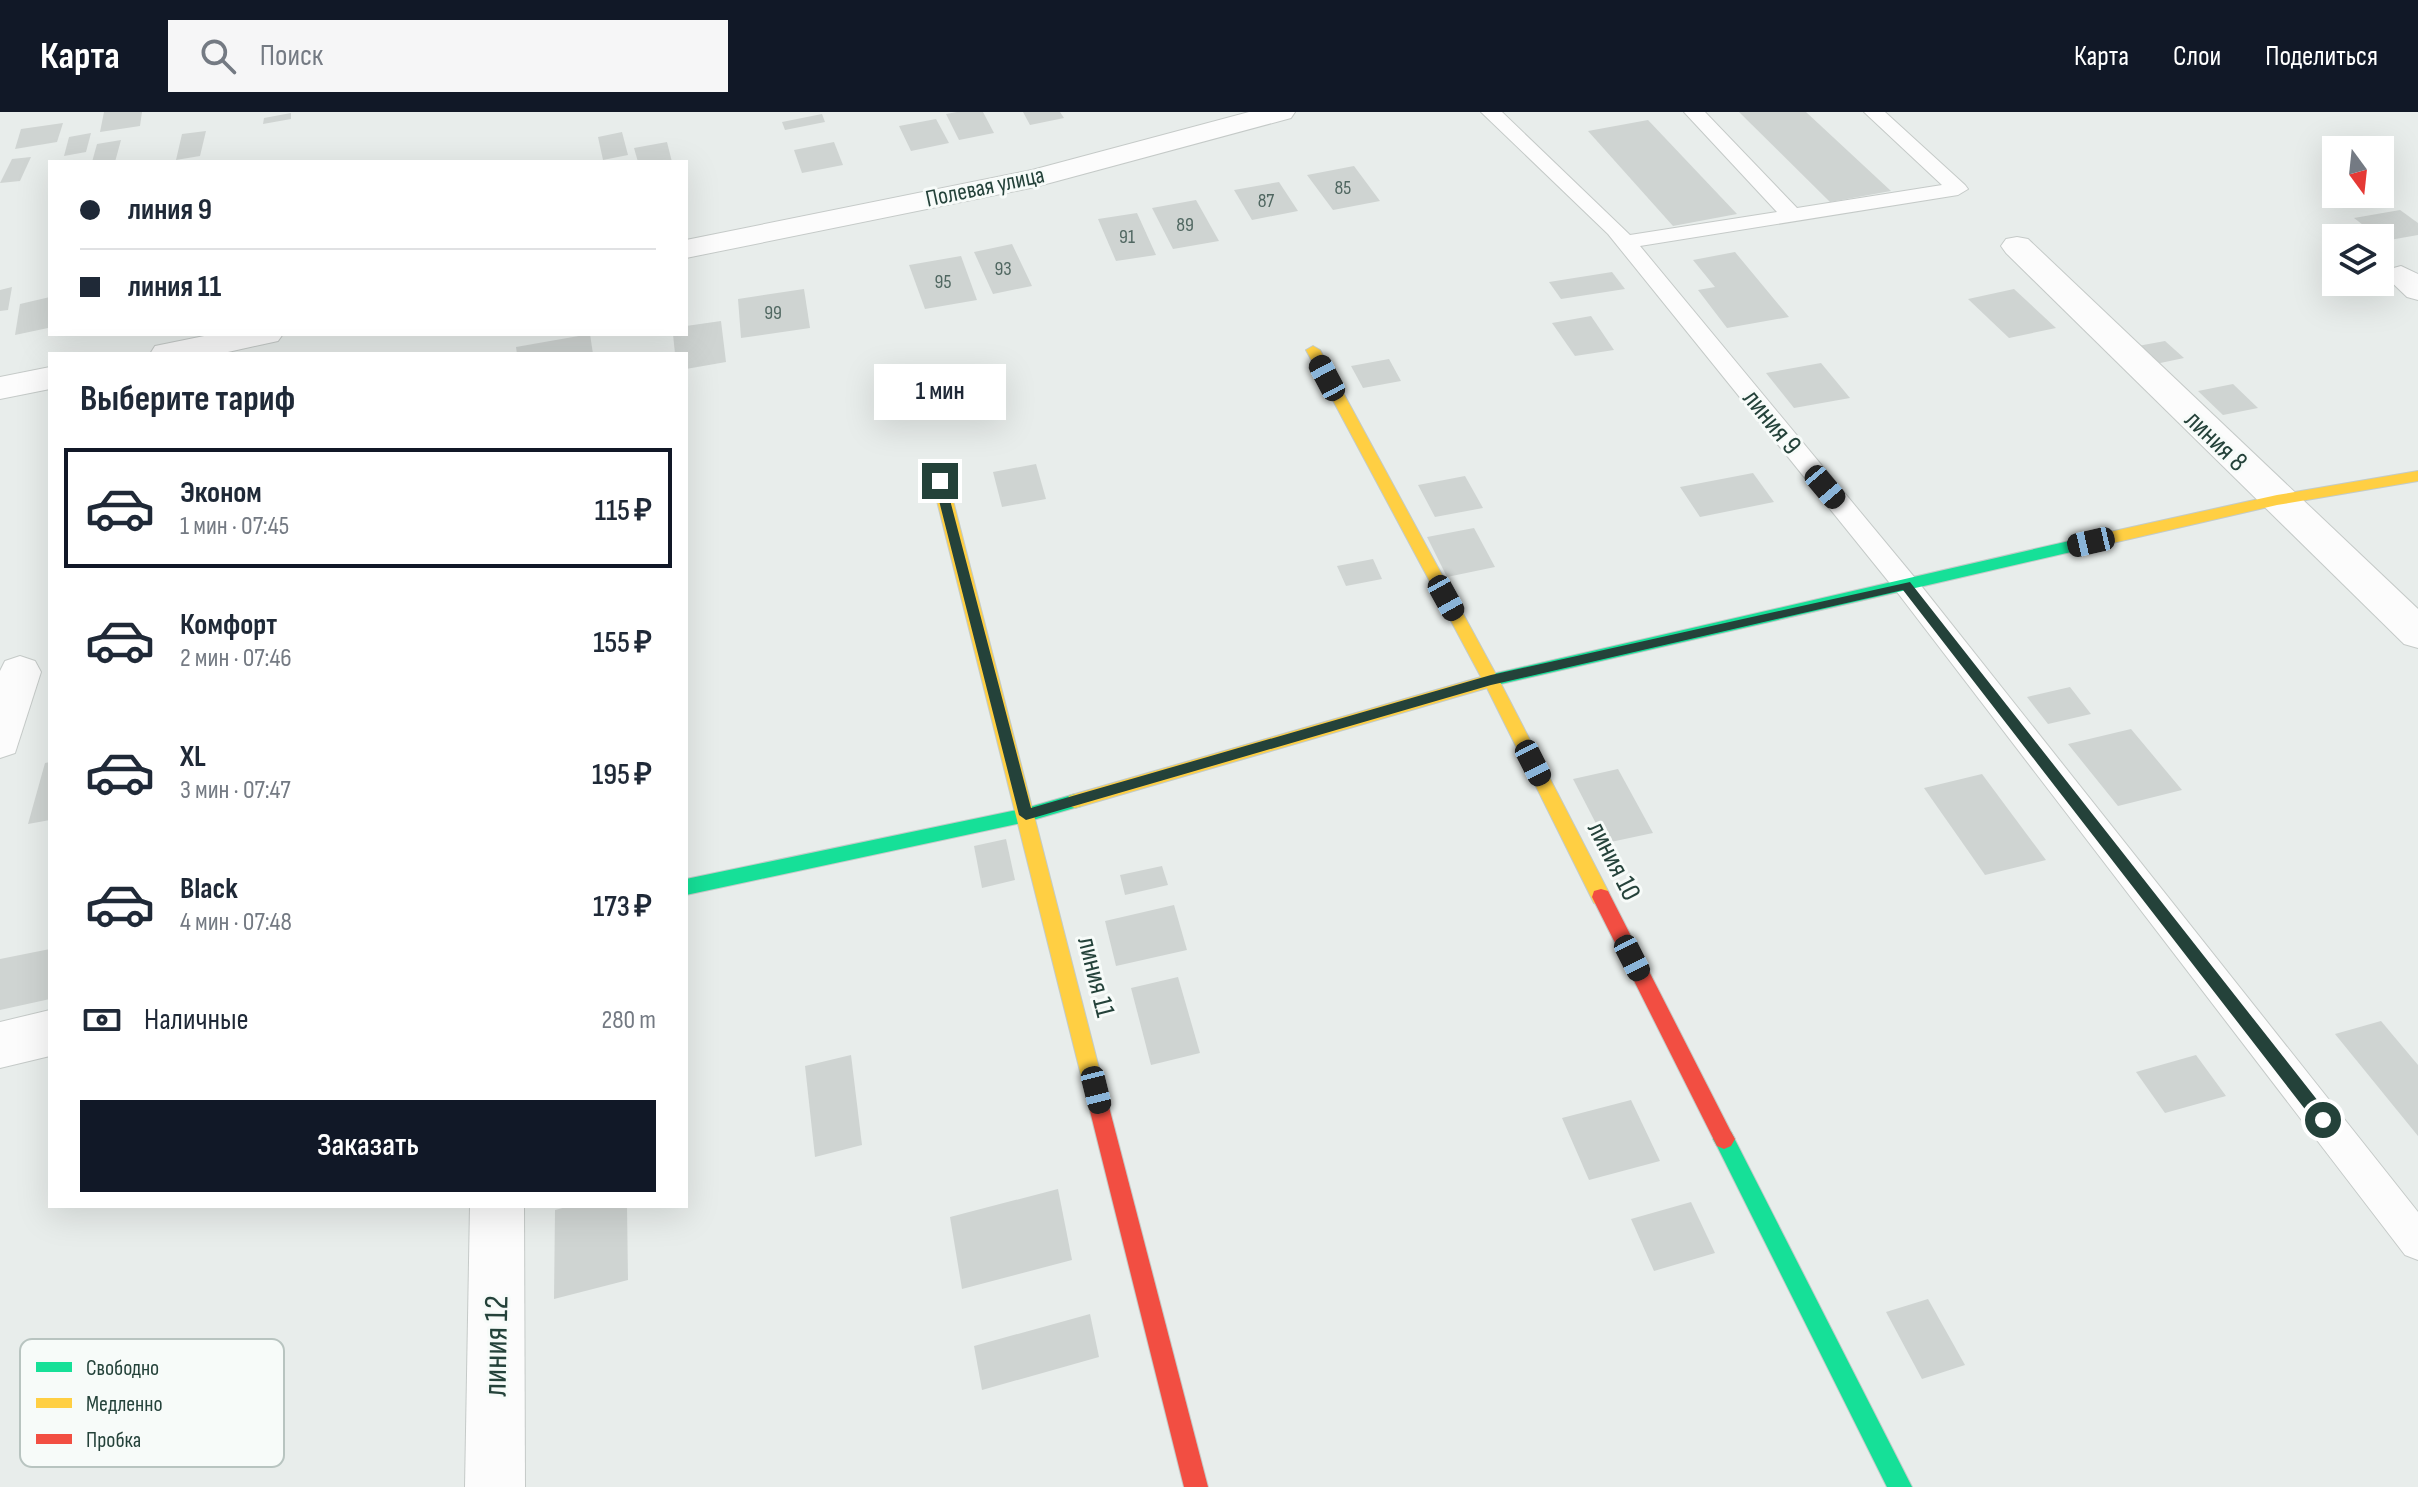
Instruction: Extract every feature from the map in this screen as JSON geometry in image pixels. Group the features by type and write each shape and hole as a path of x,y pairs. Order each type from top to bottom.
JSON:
{"street":[{"name":"Полевая улица","path":"688,249 1035,178 1281,112"},
{"name":"линия 8","path":"2017,246 2418,633"},
{"path":"177,352 256,336"},
{"name":"линия 10","path":"1313,350 1491,680 1900,1487"},
{"path":"0,388 48,378"},
{"path":"688,887 1026,815 1491,680 2277,500 2418,476"},
{"name":"линия 11","path":"940,481 1196,1487"},
{"path":"0,741 20,672"},
{"path":"0,1045 48,1033"},
{"name":"линия 12","path":"495,1487 497,1208"}],"lane":[{"name":"линия 9","path":"1491,112 1625,242 1906,585 2418,1242"},
{"path":"1694,112 1793,216"},
{"path":"1625,242 1958,189 1874,112"}],"building":[{"path":"104,112 142,112 140,126 100,132"},
{"path":"983,112 994,133 959,140 946,114"},
{"path":"1023,112 1060,112 1064,118 1030,125"},
{"path":"1739,112 1806,112 1891,191 1830,202"},
{"path":"291,113 291,119 263,124 264,118"},
{"path":"822,114 825,122 785,130 782,122"},
{"path":"936,119 949,143 911,151 899,126"},
{"path":"1648,120 1737,214 1673,226 1588,131"},
{"path":"63,123 57,142 15,149 21,129"},
{"path":"206,131 200,156 176,160 182,134"},
{"path":"622,132 628,155 603,160 598,137"},
{"path":"91,133 86,152 64,156 69,137"},
{"path":"121,140 116,160 93,160 97,144"},
{"path":"667,142 672,160 637,160 634,148"},
{"path":"834,142 843,165 802,173 794,150"},
{"path":"31,157 20,181 0,183 12,159"},
{"path":"1354,166 1380,201 1333,210 1307,175"},
{"path":"1279,182 1298,211 1252,220 1234,190"},
{"path":"1196,200 1219,241 1173,249 1152,208"},
{"path":"2400,210 2418,223 2418,235 2394,239 2394,224 2362,224 2354,218"},
{"path":"1137,213 1156,255 1116,261 1098,219"},
{"path":"1012,244 1032,286 993,294 974,252"},
{"path":"1735,252 1789,317 1727,328 1698,290 1715,287 1693,260"},
{"path":"961,256 977,300 925,309 909,265"},
{"path":"1612,272 1625,289 1561,299 1549,282"},
{"path":"12,287 8,310 0,311 0,290"},
{"path":"804,289 810,328 741,338 738,299"},
{"path":"2014,289 2056,328 2009,338 1968,299"},
{"path":"48,297 48,328 15,335 20,304"},
{"path":"1591,316 1614,350 1575,356 1552,323"},
{"path":"721,321 726,362 688,369 688,352 675,352 673,336 688,336 688,326"},
{"path":"590,336 593,352 517,352 516,347"},
{"path":"2165,341 2184,358 2146,366 2127,348"},
{"path":"1389,359 1401,381 1363,388 1351,366"},
{"path":"1821,363 1850,398 1794,408 1766,373"},
{"path":"2233,384 2258,408 2223,415 2198,391"},
{"path":"1036,464 1046,499 1002,507 993,472"},
{"path":"1753,473 1774,502 1700,517 1680,487"},
{"path":"1465,476 1483,508 1435,517 1418,485"},
{"path":"1474,528 1495,567 1447,577 1427,537"},
{"path":"1373,559 1382,579 1346,586 1337,566"},
{"path":"2070,687 2091,714 2048,724 2027,697"},
{"path":"2131,729 2182,790 2118,806 2068,744"},
{"path":"48,762 48,820 28,824 45,763"},
{"path":"1618,769 1653,833 1606,843 1573,779"},
{"path":"1982,774 2046,860 1985,875 1924,788"},
{"path":"1006,839 1015,880 982,888 974,846"},
{"path":"1162,866 1168,885 1125,895 1120,875"},
{"path":"1174,905 1187,950 1116,966 1105,921"},
{"path":"48,949 48,999 0,1010 0,959"},
{"path":"1178,977 1200,1053 1151,1065 1131,988"},
{"path":"2381,1021 2418,1065 2418,1136 2335,1034"},
{"path":"851,1055 862,1145 815,1157 805,1066"},
{"path":"2196,1055 2226,1096 2165,1113 2136,1072"},
{"path":"1631,1100 1660,1161 1589,1180 1562,1118"},
{"path":"1058,1189 1072,1260 962,1289 950,1217"},
{"path":"1691,1202 1715,1253 1654,1271 1631,1219"},
{"path":"627,1208 628,1280 554,1299 555,1210"},
{"path":"1928,1299 1965,1365 1922,1379 1886,1312"},
{"path":"1090,1314 1099,1357 982,1390 974,1346"}],"traffic: fast":[{"path":"1488,681 2078,545"},
{"path":"688,887 1026,815 1075,801"},
{"path":"1724,1139 1900,1487"}],"traffic: slow":[{"path":"1313,350 1491,680 1601,897"},
{"path":"2078,545 2277,500 2418,476"},
{"path":"940,481 1099,1107"},
{"path":"1075,801 1488,681"}],"traffic: jam":[{"path":"1601,897 1724,1139"},
{"path":"1099,1107 1196,1487"}],"route":[{"path":"940,481 1026,815 1491,680 1906,585 2323,1120"}]}
